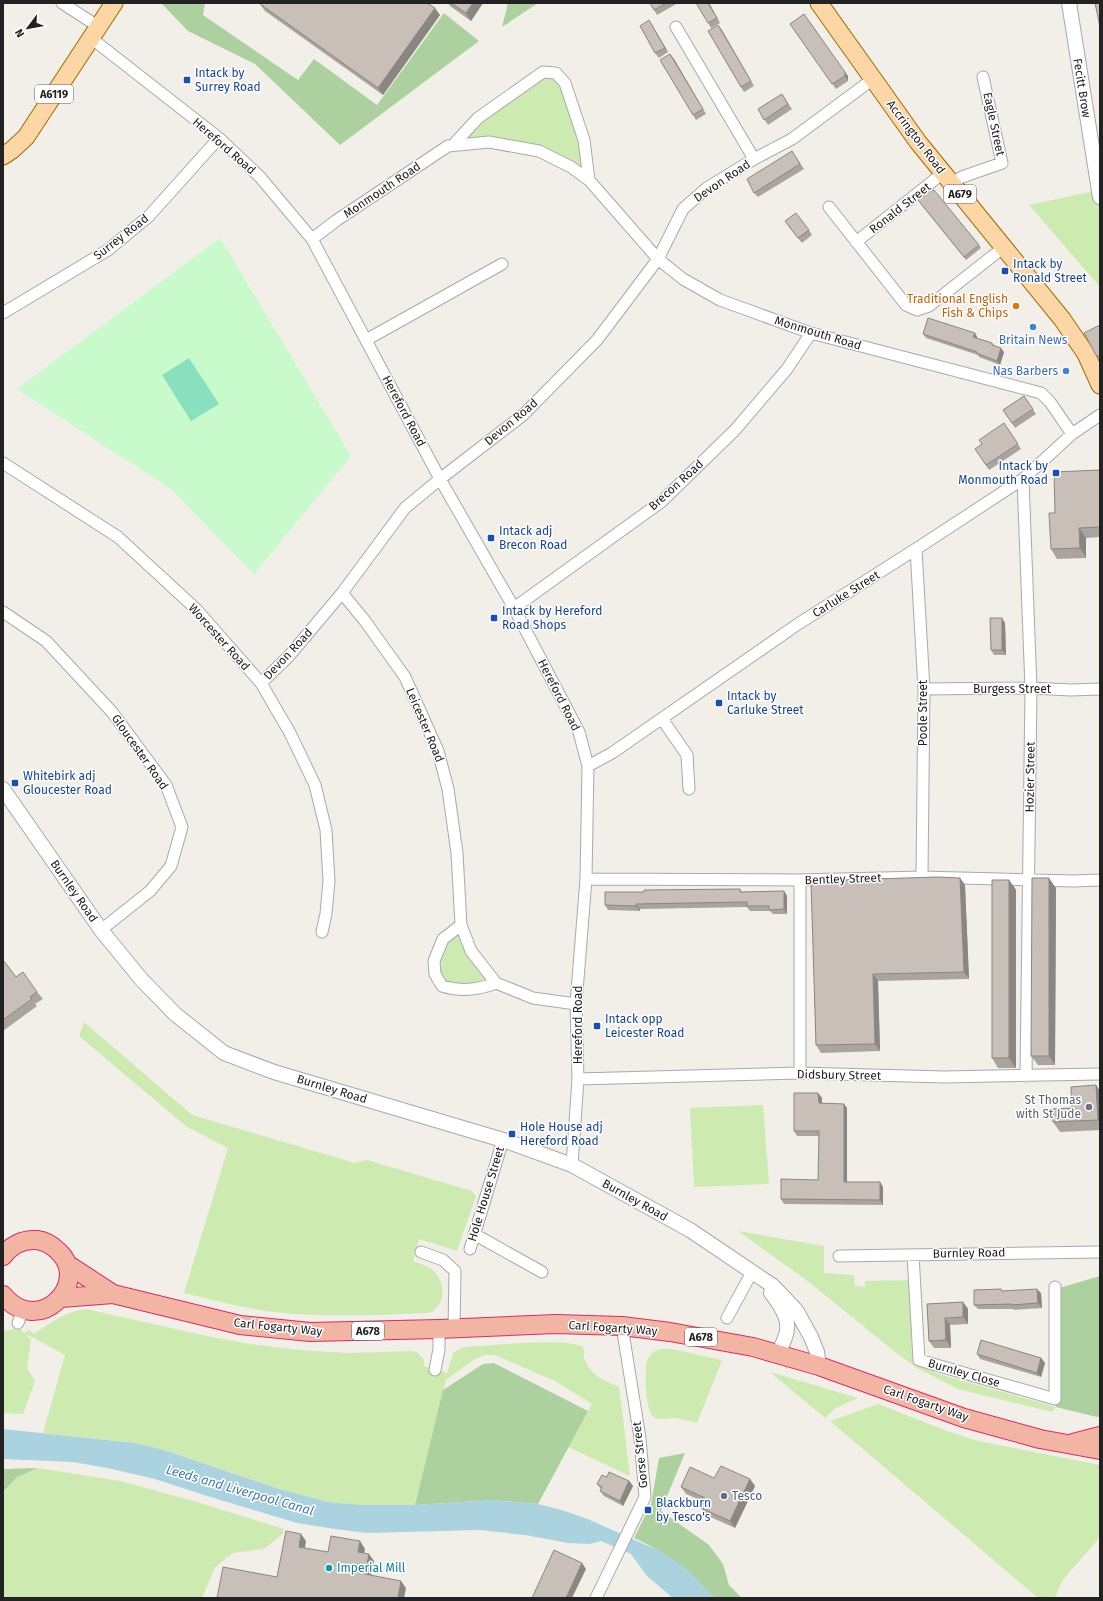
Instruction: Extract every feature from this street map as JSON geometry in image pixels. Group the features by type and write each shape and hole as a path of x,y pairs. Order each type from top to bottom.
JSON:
{"highway":[{"name":"A678","path":"5,1251 24,1241 41,1240 52,1245 61,1254 67,1264"},
{"name":"Carl Fogarty Way","path":"67,1264 113,1294"},
{"path":"61,1298 66,1288 69,1276 67,1264"},
{"name":"Carl Fogarty Way","path":"61,1298 113,1294 240,1325 310,1332 446,1329 556,1324 622,1326 670,1332 753,1347 819,1366 964,1418 1040,1438 1100,1450"},
{"name":"A678","path":"3,1295 9,1302 19,1308 21,1316 30,1311 42,1310 61,1298"},
{"name":"A678","path":"1069,1444 1100,1436"}],"main road":[{"name":"A6119","path":"3,156 26,137 114,3"},
{"name":"Accrington Road","path":"819,3 918,142 1062,320 1086,354 1100,385"}],"street":[{"name":"Hereford Road","path":"62,3 219,138 260,177 312,239 440,479 514,608 579,732 588,766 586,878 576,1004 578,1079 572,1165"},
{"name":"Fecitt Brow","path":"1069,3 1100,197"},
{"name":"Devon Road","path":"676,27 754,159"},
{"name":"Monmouth Road","path":"453,145 478,118 543,72 556,73 565,83 584,140 590,180"},
{"name":"Eagle Street","path":"947,178 962,177 1002,163 983,77"},
{"name":"Devon Road","path":"261,683 289,656 342,593 405,508 523,415 597,340 658,258 683,209 707,188 754,159 792,139 873,79"},
{"name":"Surrey Road","path":"3,313 108,250 149,216 219,138"},
{"name":"Monmouth Road","path":"312,239 343,216 448,146 488,142 538,151 571,167 590,180 658,258 683,280 720,300 810,333 1041,393 1050,402 1072,434"},
{"name":"Ronald Street","path":"856,242 947,178"},
{"path":"829,207 906,305 917,310 929,306 1004,247"},
{"path":"366,340 502,264"},
{"name":"Brecon Road","path":"514,608 661,502 735,430 787,368 810,333"},
{"name":"Carluke Street","path":"588,766 612,753 798,624 1023,479 1072,434 1100,415"},
{"name":"Worcester Road","path":"3,463 118,537 196,609 261,683 290,733 315,785 326,830 329,881 326,914 322,932"},
{"name":"Hozier Street","path":"1023,479 1031,688 1026,1076"},
{"name":"Poole Street","path":"916,549 924,689 922,877"},
{"name":"Leicester Road","path":"342,593 365,621 405,677 438,751 448,789 457,853 461,925 471,951 496,983 533,998 576,1004"},
{"name":"Gloucester Road","path":"3,612 46,640 112,712 166,785 182,826 171,866 150,891 101,930"},
{"name":"Burgess Street","path":"924,689 1100,689"},
{"path":"662,719 687,755 690,789"},
{"name":"Burnley Road","path":"3,789 101,930 140,979 175,1014 224,1053 274,1072 503,1140 572,1165 690,1230 774,1286 796,1310 812,1337 817,1352 819,1366"},
{"name":"Bentley Street","path":"586,878 800,880 922,877 1028,880 1100,880"},
{"path":"800,880 800,1073"},
{"path":"461,925 443,939 434,961 435,974 442,986 456,990 486,987 496,983"},
{"name":"Didsbury Street","path":"578,1079 800,1073 944,1077 1100,1074"},
{"name":"Hole House Street","path":"470,1249 503,1140"},
{"path":"474,1234 542,1272"},
{"path":"421,1252 442,1260 455,1270 446,1329 439,1349 436,1370"},
{"name":"Burnley Road","path":"839,1256 1100,1252"},
{"name":"Burnley Close","path":"913,1255 919,1360 1055,1399 1051,1340 1055,1287"},
{"path":"727,1318 752,1272"},
{"name":"Burnley Road","path":"752,1272 779,1303 786,1316 787,1330 778,1354"},
{"name":"Gorse Street","path":"596,1598 612,1562 645,1497 640,1438 622,1326"}],"green space":[{"path":"161,3 205,3 203,15 298,80 314,59 377,105 444,13 479,41 340,145 255,64 188,31"},
{"path":"508,3 538,3 502,27"},
{"path":"543,72 565,83 589,180 539,151 489,142 453,145"},
{"path":"1099,190 1100,197 1100,287 1029,205"},
{"path":"220,238 351,456 254,574 171,489 17,389"},
{"path":"189,358 219,404 191,421 162,375"},
{"path":"461,925 496,983 459,990 437,977 443,939"},
{"path":"84,1022 192,1115 355,1163 367,1160 472,1191 476,1196 457,1251 419,1239 413,1261 430,1268 435,1273 442,1285 442,1298 435,1309 429,1313 352,1316 293,1314 228,1304 184,1293 228,1148 187,1127 79,1036"},
{"path":"763,1105 769,1184 694,1187 690,1108"},
{"path":"738,1231 824,1246 824,1273 854,1275 855,1286 865,1287 865,1281 909,1280 913,1360 922,1367 942,1375 1056,1407 1052,1412 958,1389 917,1368 809,1282"},
{"path":"1100,1276 1100,1416 1097,1417 1056,1407 1056,1289"},
{"path":"86,1309 202,1335 250,1344 298,1350 349,1353 417,1352 424,1360 424,1366 447,1373 455,1351 465,1347 544,1342 574,1344 583,1347 586,1363 597,1376 619,1386 630,1476 568,1447 592,1404 555,1381 495,1355 485,1355 475,1359 446,1380 415,1505 363,1505 328,1502 279,1489 164,1450 135,1443 43,1433 65,1355 26,1334 31,1340 27,1368 35,1381 23,1414 3,1413 3,1331 20,1328 24,1333 29,1330 34,1334 65,1315"},
{"path":"660,1349 672,1349 722,1360 697,1423 676,1418 659,1419 651,1414 646,1391 646,1366 650,1355"},
{"path":"494,1363 588,1411 538,1504 494,1500 415,1505 443,1390 483,1364"},
{"path":"770,1372 858,1398 834,1409 825,1418"},
{"path":"878,1404 947,1431 978,1441 1100,1465 1100,1537 1062,1581 1055,1598 1038,1598 830,1421"},
{"path":"685,1453 661,1511 709,1545 723,1564 729,1585 742,1598 714,1598 696,1579 667,1556 634,1538 651,1504 659,1458"},
{"path":"38,1468 120,1481 197,1502 284,1529 283,1534 264,1549 233,1553 215,1567 202,1598 3,1598 3,1492 17,1477"},
{"path":"38,1468 17,1477 3,1492 3,1469"}],"water":[{"name":"Leeds and Liverpool Canal","path":"3,1429 135,1443 164,1450 279,1489 328,1502 363,1505 415,1505 494,1500 538,1504 565,1511 590,1520 664,1553 688,1570 714,1598 673,1598 647,1576 631,1554 601,1541 590,1544 568,1543 525,1535 479,1530 367,1533 297,1523 155,1479 112,1469 73,1462 3,1459"}],"building":[{"path":"260,3 427,3 435,8 378,88"},
{"path":"451,3 473,3 466,13"},
{"path":"650,3 666,3 654,10"},
{"path":"696,3 708,3 717,18 708,23"},
{"path":"1095,3 1100,3 1100,27"},
{"path":"804,14 845,72 845,76 832,84 790,24"},
{"path":"649,20 665,48 655,53 640,26"},
{"path":"718,25 751,81 741,87 708,31"},
{"path":"670,54 703,109 693,115 660,60"},
{"path":"782,94 788,104 764,120 758,109"},
{"path":"792,151 800,164 754,193 747,179"},
{"path":"930,190 934,190 979,245 964,257 918,200"},
{"path":"796,213 809,230 798,238 785,221"},
{"path":"928,318 975,333 973,337 992,343 992,345 1001,348 997,361 976,353 977,352 923,334"},
{"path":"1100,325 1100,357 1096,355 1084,333"},
{"path":"1024,396 1033,409 1012,423 1003,410"},
{"path":"1004,423 1018,444 986,465 975,449 982,444 979,440"},
{"path":"1100,470 1100,527 1079,528 1080,548 1051,549 1049,513 1055,513 1054,472"},
{"path":"990,618 1002,618 1002,650 991,650"},
{"path":"937,877 960,878 964,972 873,974 875,1044 816,1045 811,881"},
{"path":"1032,878 1049,878 1049,1056 1031,1056"},
{"path":"992,880 1009,880 1009,1058 992,1058"},
{"path":"740,889 740,892 784,891 784,909 769,910 769,906 747,906 747,902 636,904 636,906 605,905 605,892"},
{"path":"3,960 16,977 23,972 37,992 30,997 32,999 3,1020"},
{"path":"1096,1085 1098,1120 1053,1122 1052,1109 1072,1108 1071,1087"},
{"path":"794,1093 818,1093 819,1103 844,1104 844,1182 880,1182 880,1200 781,1199 781,1179 818,1180 819,1131 794,1131"},
{"path":"1001,1289 1002,1291 1037,1289 1038,1303 974,1305 974,1290"},
{"path":"963,1302 963,1317 945,1318 946,1340 929,1341 927,1304"},
{"path":"981,1340 1041,1358 1037,1373 977,1354"},
{"path":"721,1466 750,1479 730,1521 701,1508 705,1498 681,1487 690,1467 714,1478"},
{"path":"609,1472 629,1481 620,1501 600,1491 602,1487 597,1484 602,1475 607,1477"},
{"name":"Imperial Mill","path":"286,1531 301,1534 299,1547 328,1552 331,1536 360,1541 358,1552 369,1554 365,1574 401,1581 398,1598 217,1598 223,1567 277,1577"},
{"path":"554,1550 582,1563 566,1598 532,1598"}],"place":[{"name":"Intack by Surrey Road","path":"187,80"},
{"name":"Intack by Ronald Street","path":"1005,271"},
{"name":"Traditional English Fish & Chips","path":"1016,306"},
{"name":"Britain News","path":"1033,327"},
{"name":"Nas Barbers","path":"1066,371"},
{"name":"Intack by Monmouth Road","path":"1056,473"},
{"name":"Intack adj Brecon Road","path":"491,538"},
{"name":"Intack by Hereford Road Shops","path":"494,618"},
{"name":"Intack by Carluke Street","path":"719,703"},
{"name":"Whitebirk adj Gloucester Road","path":"15,783"},
{"name":"Intack opp Leicester Road","path":"597,1026"},
{"name":"St Thomas with St Jude","path":"1089,1107"},
{"name":"Hole House adj Hereford Road","path":"512,1134"},
{"name":"Tesco","path":"724,1496"},
{"name":"Blackburn by Tesco's","path":"648,1510"},
{"name":"Imperial Mill","path":"329,1568"}]}
